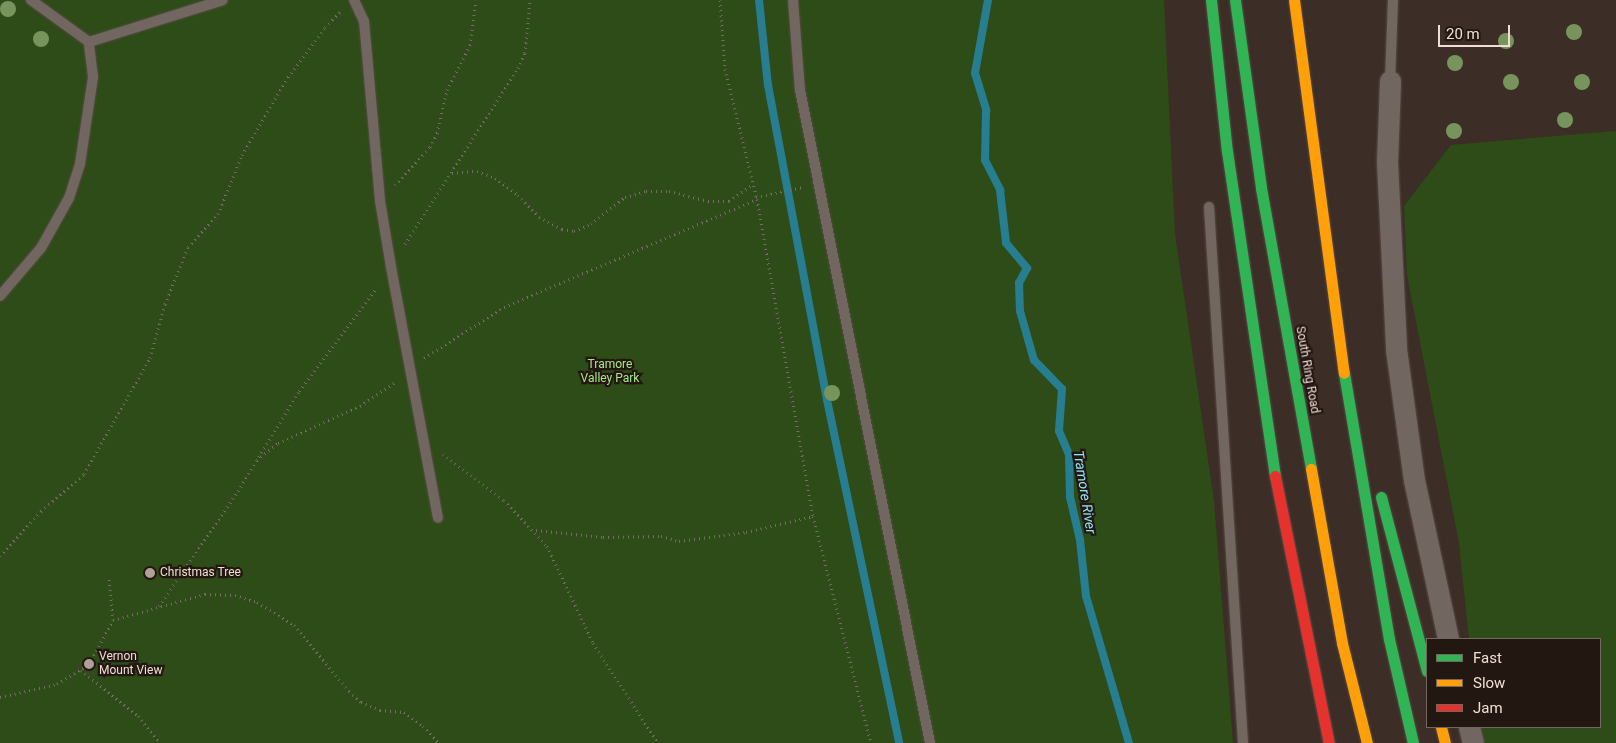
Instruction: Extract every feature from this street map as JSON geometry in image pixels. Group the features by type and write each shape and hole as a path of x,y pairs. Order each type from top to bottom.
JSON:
{"highway":[{"path":"1211,0 1227,151 1268,441 1329,743"},
{"name":"South Ring Road","path":"1236,0 1261,188 1342,643 1367,743"},
{"path":"1294,0 1340,349 1389,639 1413,743"},
{"path":"1340,349 1426,667"},
{"path":"1342,643 1349,725"},
{"path":"1441,728 1445,743"}],"street":[{"path":"1390,81 1387,162 1396,349 1416,489 1448,638"},
{"path":"1470,728 1473,743"}],"lane":[{"path":"0,296 41,248 69,198 80,164 89,115 93,77 89,42 31,0"},
{"path":"89,42 223,0"},
{"path":"793,0 800,90 930,743"},
{"path":"1390,81 1393,0"},
{"path":"350,3 364,21 380,201 438,518"},
{"path":"1209,207 1243,743"}],"path":[{"path":"380,201 430,147 437,133 448,90 470,45 476,0"},
{"path":"159,606 256,461 299,391 391,267 452,173 525,53 530,0"},
{"path":"720,0 725,69 756,198 812,516 871,743"},
{"path":"0,556 41,511 84,474 150,358 165,304 188,247 218,214 242,155 288,77 324,27 350,3"},
{"path":"452,173 477,171 495,178 518,195 539,218 562,229 574,231 591,224 625,197 646,191 670,190 708,201 729,201 753,184"},
{"path":"256,461 302,430 374,397 410,368 504,307 756,198 774,192 799,188"},
{"path":"425,441 469,471 535,530 565,579 593,643 658,743"},
{"path":"535,530 603,537 662,536 679,541 746,532 812,516"},
{"path":"0,697 57,684 89,664 113,620 109,578"},
{"path":"113,620 205,594 227,595 277,612 294,625 348,692 361,702 380,710 404,712 423,726 439,743"},
{"path":"81,670 138,716 160,743"}],"green space":[{"name":"Tramore Valley Park","path":"0,0 1164,0 1175,234 1214,501 1233,743 0,743"},
{"path":"1616,131 1616,743 1484,743 1479,728 1601,728 1601,638 1469,638 1459,543 1407,275 1404,206 1451,145"}],"waterway":[{"path":"759,0 768,85 827,400 899,743"},
{"name":"Tramore River","path":"988,0 975,73 986,110 985,160 1000,190 1006,243 1027,268 1019,283 1020,311 1034,360 1062,389 1059,431 1069,455 1070,497 1080,540 1086,596 1129,743"}],"traffic: fast":[{"path":"1211,0 1227,151 1275,476"},
{"path":"1235,0 1261,188 1311,469"},
{"path":"1344,373 1389,639 1413,743"},
{"path":"1381,497 1426,667"}],"traffic: slow":[{"path":"1294,0 1344,373"},
{"path":"1311,469 1342,643 1367,743"},
{"path":"1441,728 1445,743"}],"traffic: jam":[{"path":"1275,476 1329,743"}],"place":[{"name":"Christmas Tree","path":"150,573"},
{"name":"Vernon Mount View","path":"89,664"}]}
